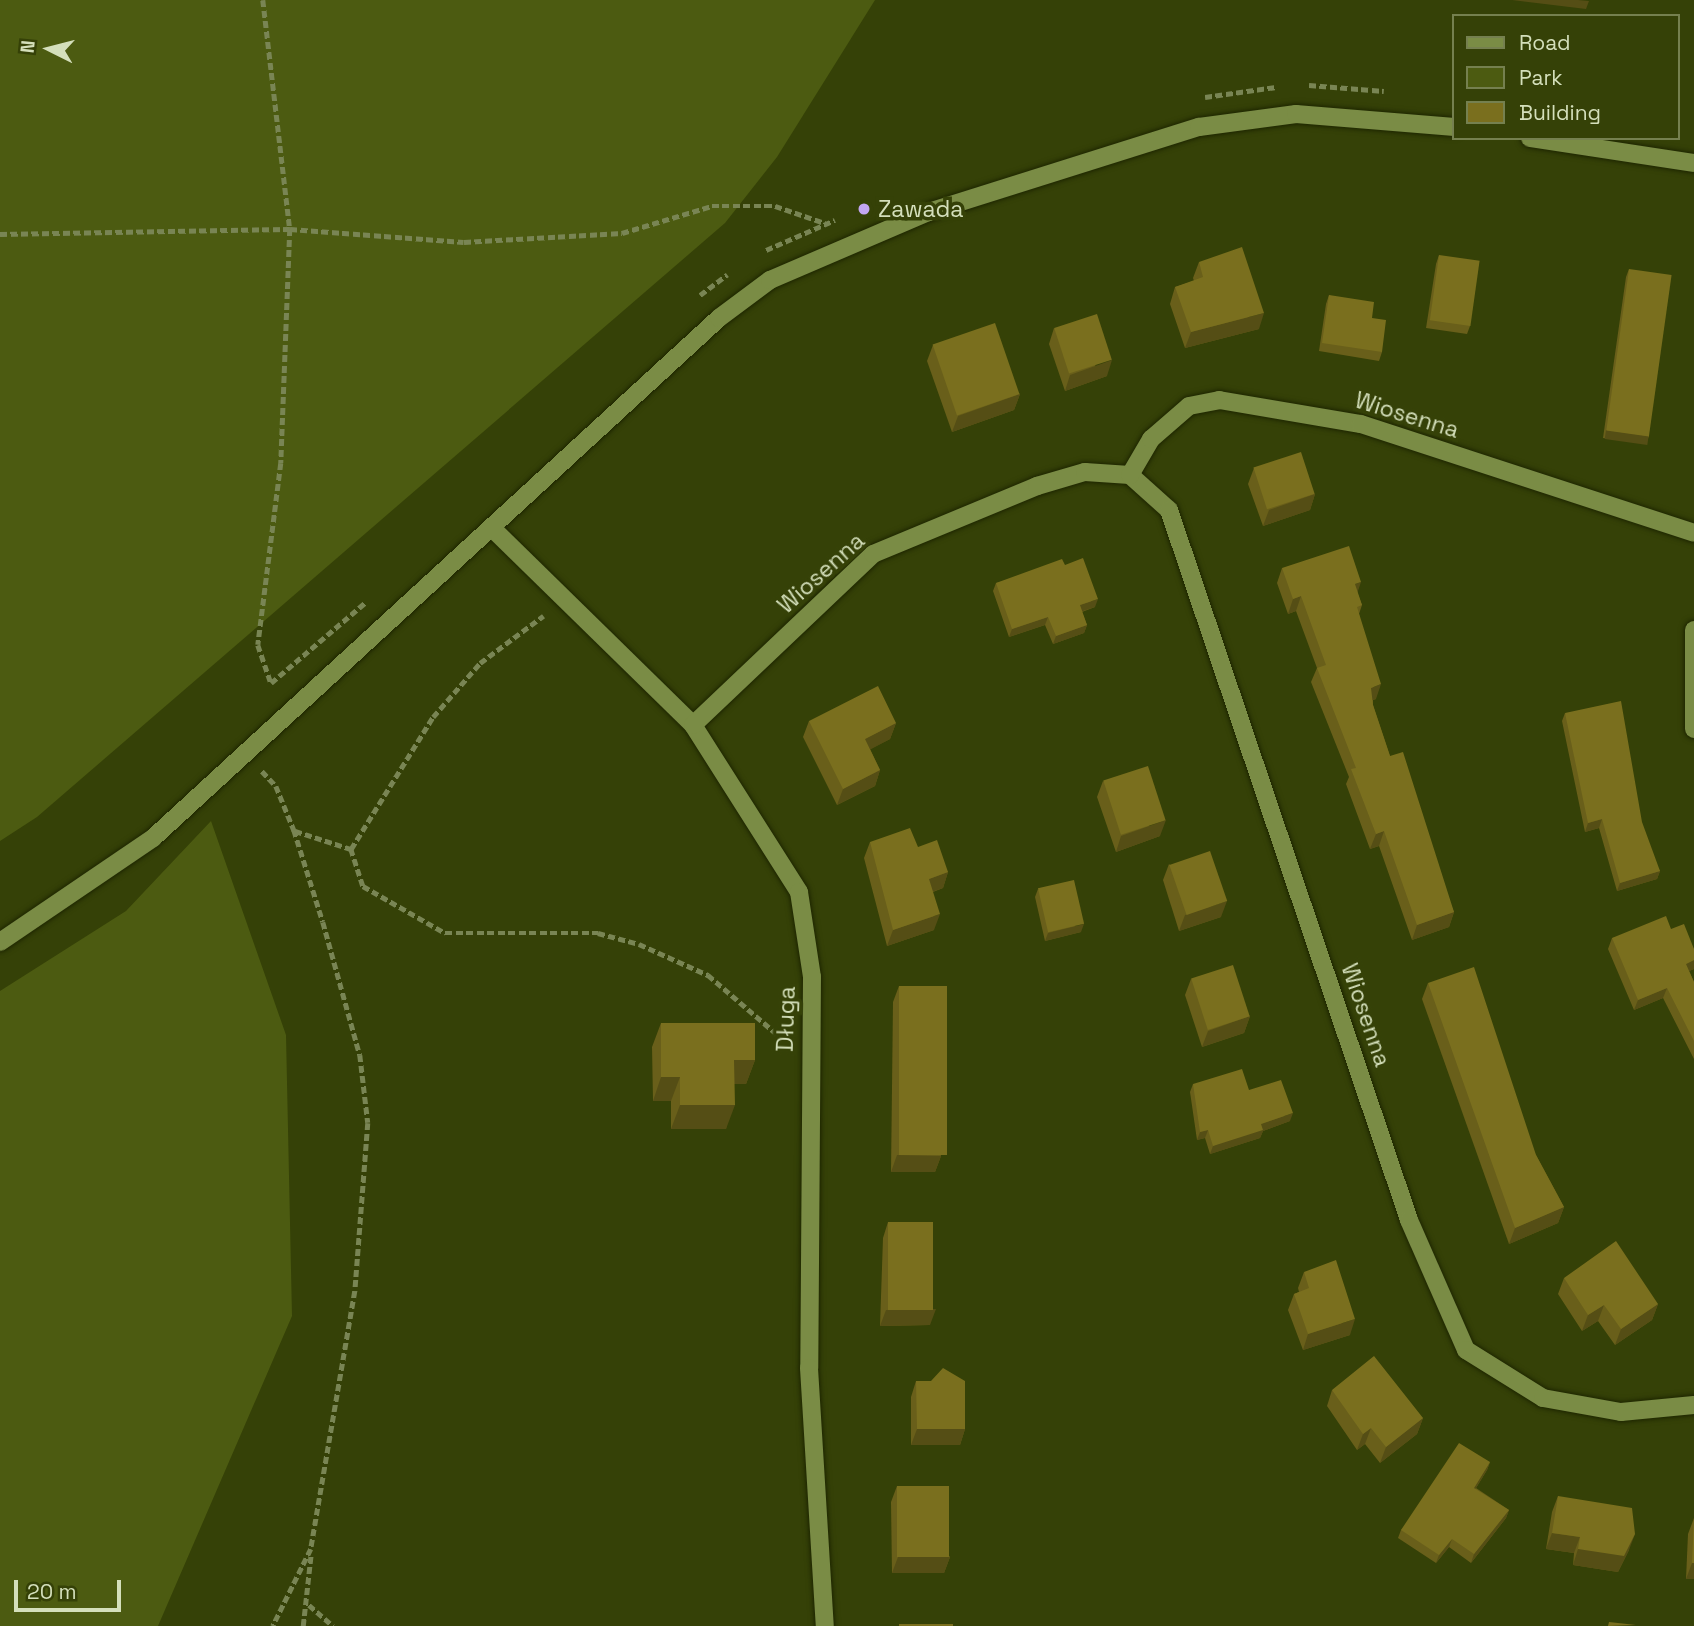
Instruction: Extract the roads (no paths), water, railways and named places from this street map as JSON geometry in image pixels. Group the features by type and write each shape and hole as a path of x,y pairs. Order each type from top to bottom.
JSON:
{"street":[{"path":"0,942 153,838 293,716 719,318 770,280 856,242 1153,139 1245,117 1344,115 1452,127"},
{"path":"1543,140 1694,163"},
{"name":"Wiosenna","path":"1129,475 1151,439 1189,406 1243,399 1361,424 1694,533"},
{"name":"Wiosenna","path":"693,725 873,554 1037,486 1085,472 1129,475 1169,510 1409,1220 1466,1350 1542,1398 1584,1408 1694,1405"},
{"name":"Długa","path":"492,528 563,601 693,725 799,892 812,977 809,1368 825,1626"},
{"path":"1694,630 1694,729"}],"place":[{"name":"Zawada","path":"864,209"}]}
